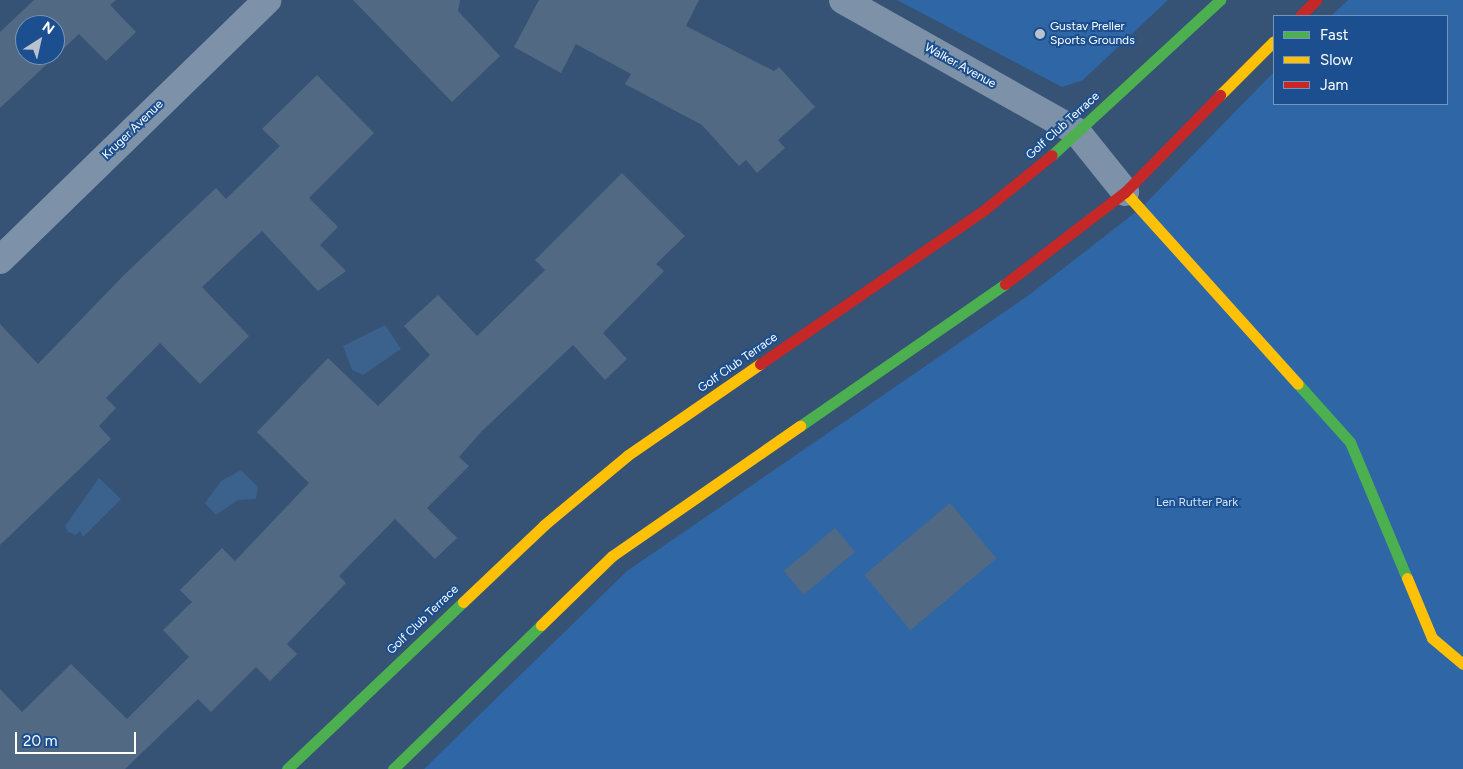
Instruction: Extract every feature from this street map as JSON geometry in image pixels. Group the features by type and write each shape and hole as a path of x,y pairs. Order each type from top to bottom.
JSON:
{"street":[{"name":"Kruger Avenue","path":"0,260 267,0"},
{"name":"Walker Avenue","path":"843,0 1077,132"},
{"name":"Golf Club Terrace","path":"287,769 544,525 628,456 984,210 1077,132 1220,0"},
{"path":"1301,15 1316,0"},
{"path":"393,769 612,556 1039,261 1125,192 1273,42"},
{"path":"1077,132 1125,192 1350,442 1432,638 1463,664"}],"green space":[{"path":"897,0 1168,0 1083,80 1062,87"},
{"name":"Len Rutter Park","path":"1348,0 1463,0 1463,769 424,769 627,571 1029,295 1141,208 1273,73 1273,105 1448,105 1448,15 1332,15"}],"shaded area":[{"path":"385,325 401,349 363,375 352,370 343,346"},
{"path":"241,470 258,487 256,499 238,500 216,515 205,503 221,481"},
{"path":"99,478 121,499 83,537 80,531 75,535 68,532 65,526"}],"building":[{"path":"34,0 116,0 110,5 136,32 106,61 79,34 65,47 65,15 18,15"},
{"path":"353,0 460,0 458,11 500,56 452,102"},
{"path":"539,0 699,0 686,26 774,71 779,67 815,107 778,140 785,148 757,173 746,160 739,166 702,125 625,84 631,74 576,44 561,73 514,47"},
{"path":"15,18 15,65 46,65 0,108 0,32"},
{"path":"317,75 374,133 309,198 338,227 320,245 346,271 318,291 262,231 202,287 249,336 200,384 160,343 106,398 116,408 99,426 111,439 0,545 0,324 38,364 125,274 216,188 226,199 280,146 262,129"},
{"path":"622,173 685,236 656,264 664,271 603,333 627,359 605,380 573,345 481,432 459,457 469,466 427,508 457,538 435,559 395,519 339,576 346,583 287,644 297,654 270,681 256,667 211,712 198,699 125,769 0,769 0,689 22,712 71,664 127,719 189,657 163,630 192,602 180,590 222,548 235,561 309,483 257,432 328,358 378,406 430,355 404,326 438,295 477,336 545,270 535,260"},
{"path":"950,503 996,558 910,630 864,575"},
{"path":"835,528 855,552 804,595 784,571"}],"traffic: fast":[{"path":"1052,155 1220,0"},
{"path":"800,426 1005,284"},
{"path":"1298,384 1350,442 1407,578"},
{"path":"287,769 463,602"},
{"path":"393,769 541,625"}],"traffic: slow":[{"path":"1220,95 1273,42"},
{"path":"1125,192 1298,384"},
{"path":"463,602 544,525 628,455 760,364"},
{"path":"541,625 612,556 800,426"},
{"path":"1407,578 1432,638 1463,664"}],"traffic: jam":[{"path":"1301,15 1316,0"},
{"path":"1005,284 1125,192 1220,95"},
{"path":"760,364 984,210 1052,155"}],"place":[{"name":"Gustav Preller Sports Grounds","path":"1040,34"}]}
